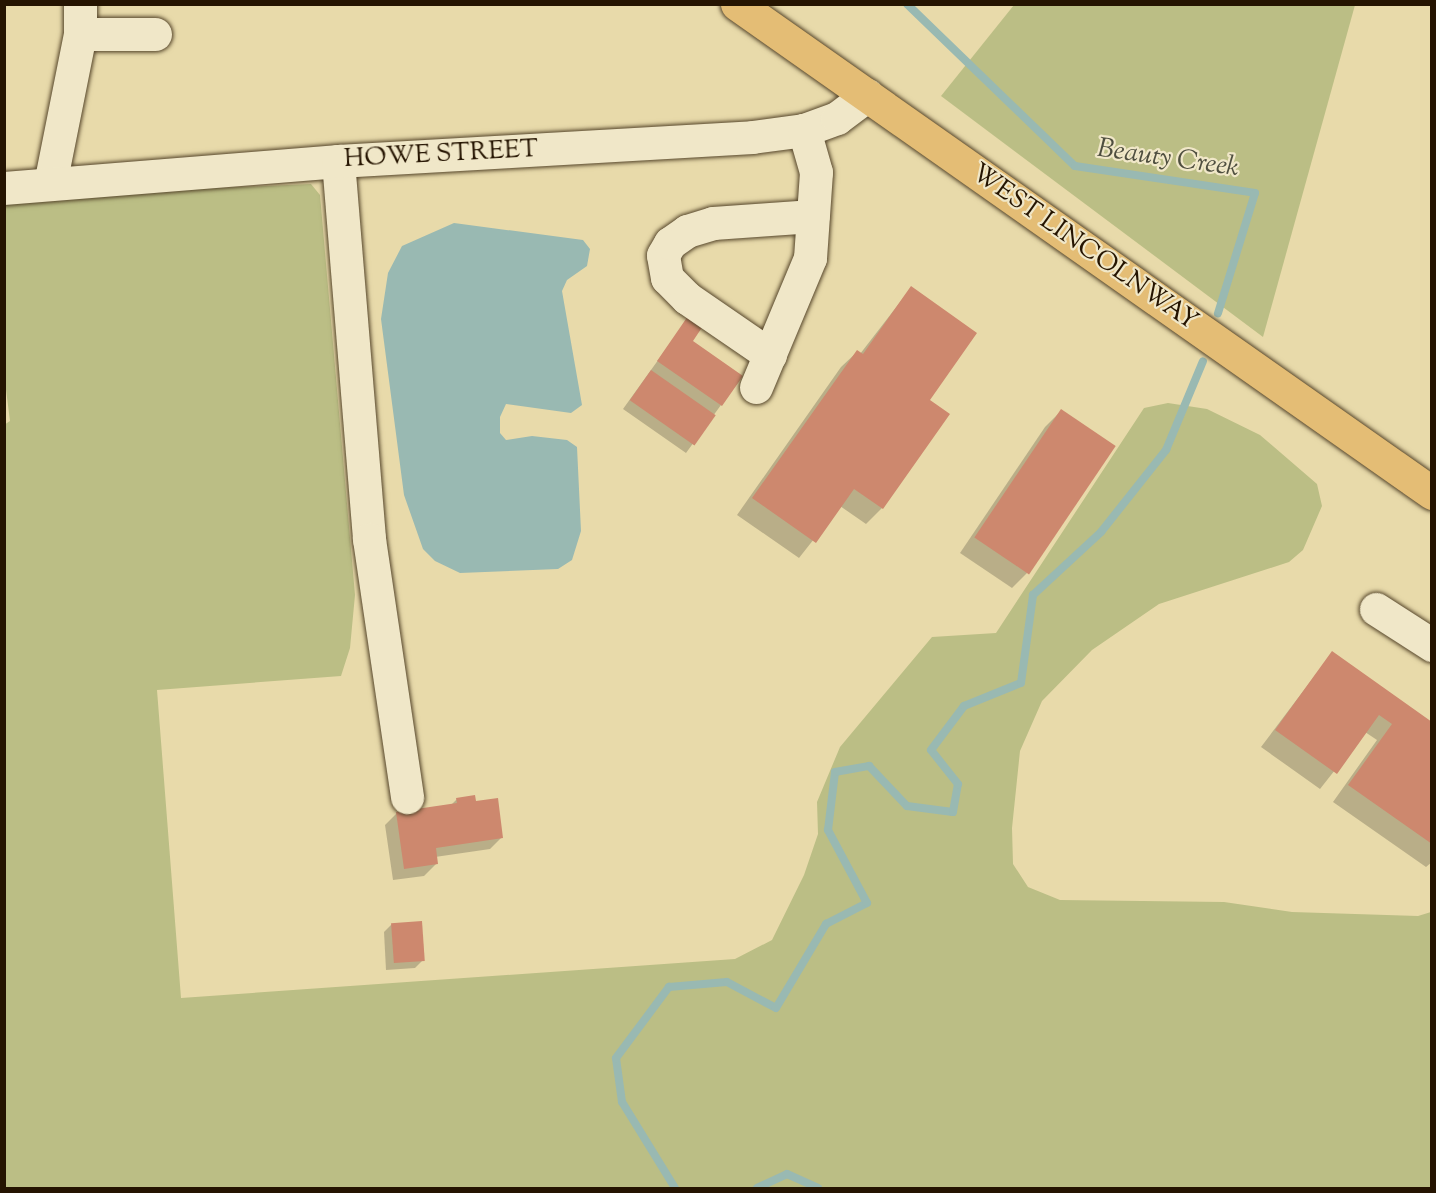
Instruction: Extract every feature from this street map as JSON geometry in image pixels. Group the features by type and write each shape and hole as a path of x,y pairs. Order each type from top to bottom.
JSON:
{"main road":[{"name":"WEST LINCOLNWAY","path":"736,4 1431,493"}],"street":[{"path":"50,184 80,20 155,34"},
{"name":"HOWE STREET","path":"4,188 338,161 752,137 804,130 837,118 867,95"},
{"path":"756,387 810,258 816,172 804,130"},
{"path":"338,161 369,539 407,797"},
{"path":"770,355 687,298 667,278 663,255 670,243 687,231 713,223 813,216"},
{"path":"1376,609 1431,645"}],"green space":[{"path":"1014,5 1355,5 1263,337 941,96"},
{"path":"311,184 320,195 355,595 350,648 341,676 157,690 181,998 735,959 772,940 804,875 818,834 817,802 840,747 932,637 996,633 1144,408 1168,403 1207,409 1260,435 1317,484 1322,506 1303,550 1289,562 1159,604 1092,650 1042,701 1020,751 1012,828 1013,864 1028,887 1060,900 1224,902 1292,912 1418,916 1431,912 1431,1188 5,1188 4,425 10,421 4,374 5,197"}],"water":[{"path":"454,223 583,240 590,249 587,266 567,280 562,291 582,405 571,413 506,404 500,417 500,433 506,440 532,436 567,440 577,447 581,531 572,560 558,569 460,573 435,561 423,549 404,495 381,319 388,273 402,246"}],"building":[{"path":"911,286 977,333 930,400 950,414 883,509 854,489 816,543 752,498 857,350 863,354"},
{"path":"688,316 703,326 693,341 743,376 722,406 657,361"},
{"path":"651,370 716,415 694,446 630,400"},
{"path":"1061,409 1116,446 1029,574 974,538"},
{"path":"1332,651 1432,722 1432,844 1348,785 1392,724 1379,715 1337,774 1275,730"},
{"path":"475,795 476,801 498,798 503,838 436,848 438,864 404,869 396,812 457,803 456,798"},
{"path":"422,921 425,961 394,963 391,923"}],"waterway":[{"name":"Beauty Creek","path":"907,4 1075,166 1255,193 1218,313"},
{"name":"Beauty Creek","path":"675,1188 622,1102 616,1058 669,987 727,982 776,1008 826,924 867,903 828,830 835,772 869,766 907,806 953,812 958,784 931,750 964,706 1021,683 1033,595 1101,532 1166,450 1203,361"},
{"name":"Beauty Creek","path":"757,1188 787,1174 818,1188"}]}
